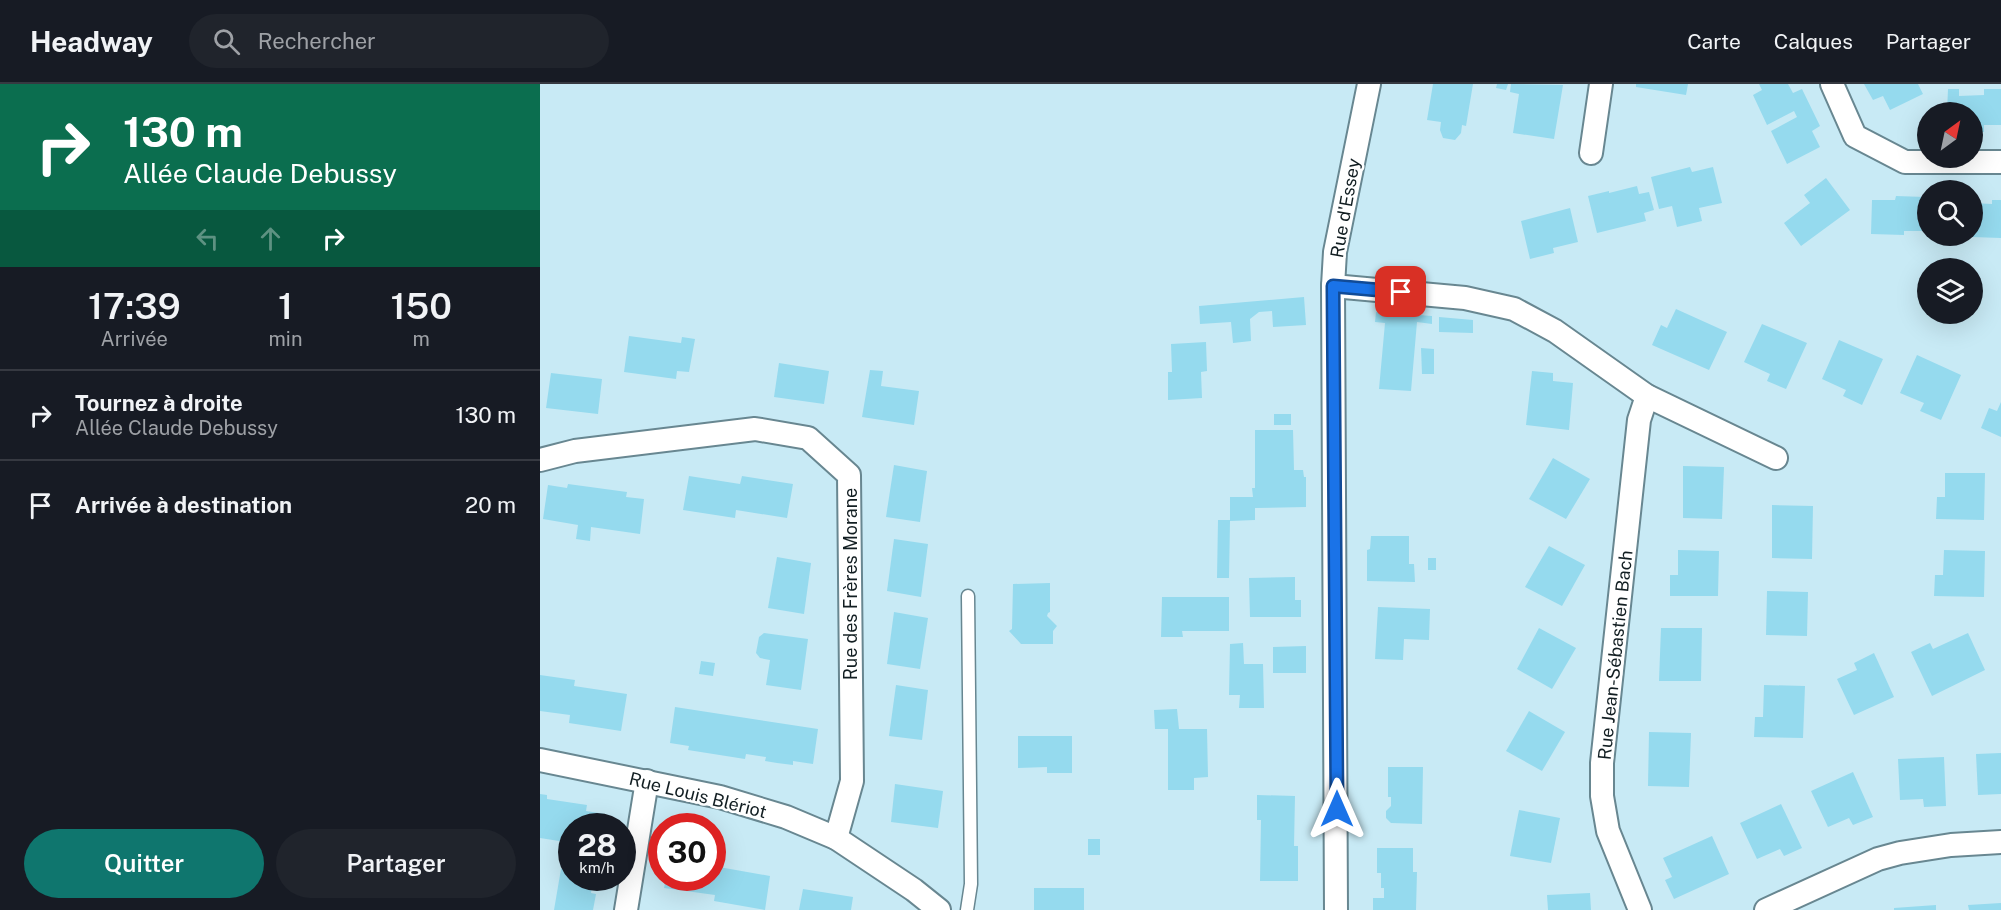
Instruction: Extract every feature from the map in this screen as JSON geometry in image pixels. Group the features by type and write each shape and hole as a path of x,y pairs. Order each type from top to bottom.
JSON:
{"street":[{"name":"Rue d'Essey","path":"1336,910 1333,286 1335,252 1369,84"},
{"path":"1591,153 1601,84"},
{"path":"1832,84 1855,136 1905,162 2001,162"},
{"path":"1333,286 1465,298 1514,309 1555,331 1647,396 1776,458"},
{"name":"Rue Jean-Sébastien Bach","path":"1640,910 1608,831 1602,796 1602,763 1640,420 1647,396"},
{"name":"Rue des Frères Morane","path":"540,460 575,451 755,429 808,438 849,475 852,781 836,838"},
{"name":"Rue Louis Blériot","path":"540,760 720,797 775,813 836,838 914,890 939,910"},
{"path":"626,910 647,781"},
{"path":"1766,910 1878,859 1951,845 2001,842"}],"lane":[{"path":"967,910 971,884 968,596"}],"building":[{"path":"1433,84 1473,84 1466,126 1462,125 1461,133 1455,140 1443,138 1440,130 1441,122 1427,120"},
{"path":"1497,84 1508,84 1506,90 1496,88"},
{"path":"1511,84 1563,85 1554,139 1513,133 1519,94 1510,92"},
{"path":"1636,84 1688,84 1686,95 1636,87"},
{"path":"1759,84 1788,84 1793,93 1802,89 1820,126 1812,131 1820,147 1787,164 1771,131 1797,117 1794,111 1767,125 1753,95 1762,90"},
{"path":"1864,84 1918,84 1923,94 1890,110 1883,96 1873,100"},
{"path":"1948,89 1959,89 1959,96 1984,95 1984,89 2001,89 2001,125 1984,125 1983,132 1983,102 1947,102"},
{"path":"1690,167 1692,172 1713,167 1722,203 1699,208 1702,221 1677,227 1672,206 1659,209 1651,177"},
{"path":"1826,178 1850,210 1801,246 1784,223 1810,203 1804,195"},
{"path":"1637,186 1639,194 1649,192 1654,210 1644,213 1646,221 1597,233 1588,196"},
{"path":"1896,196 1917,197 1917,231 1904,231 1904,235 1871,234 1872,200 1895,200"},
{"path":"1992,200 2001,200 2001,238 1983,237 1983,204 1992,204"},
{"path":"1570,208 1578,242 1553,248 1554,253 1530,259 1521,221"},
{"path":"1304,297 1306,325 1273,327 1272,311 1259,312 1250,319 1251,341 1233,343 1231,322 1200,324 1199,306"},
{"path":"1676,309 1727,332 1709,370 1652,345 1661,325 1667,328"},
{"path":"1376,312 1432,316 1432,324 1417,322 1411,391 1379,389 1385,323 1375,322"},
{"path":"1439,317 1473,320 1473,333 1439,332"},
{"path":"1762,324 1807,343 1786,389 1767,381 1770,374 1744,362"},
{"path":"629,336 681,343 682,337 695,339 689,372 677,371 676,379 624,372"},
{"path":"1839,340 1883,359 1862,405 1843,396 1846,390 1822,379"},
{"path":"1206,342 1207,371 1201,372 1202,398 1168,400 1168,372 1172,372 1171,344"},
{"path":"1421,348 1434,349 1434,374 1422,374"},
{"path":"1917,355 1961,375 1941,420 1920,411 1924,403 1900,393"},
{"path":"779,363 829,371 824,404 774,397"},
{"path":"870,370 883,371 881,386 919,391 914,425 862,417"},
{"path":"1532,371 1553,373 1553,381 1573,383 1569,430 1526,425"},
{"path":"551,373 602,379 598,414 546,408"},
{"path":"2001,402 2001,437 1981,428 1989,408 1997,411"},
{"path":"1274,414 1291,414 1291,425 1274,425"},
{"path":"1255,430 1293,430 1294,470 1303,470 1304,477 1306,477 1306,507 1255,508 1255,520 1230,521 1229,578 1217,578 1218,520 1230,520 1230,497 1253,497"},
{"path":"1553,458 1590,479 1566,519 1529,499"},
{"path":"894,465 927,471 920,522 886,517"},
{"path":"1683,466 1724,467 1722,519 1683,518"},
{"path":"1945,473 1985,473 1984,520 1936,519 1937,497 1945,497"},
{"path":"689,476 740,484 742,476 793,484 787,518 736,510 735,518 683,510"},
{"path":"568,484 627,492 626,497 644,499 640,534 591,527 590,541 576,539 578,525 543,519 548,485 567,488"},
{"path":"1772,505 1813,506 1812,559 1772,558"},
{"path":"1371,536 1409,536 1409,564 1414,564 1415,582 1367,581 1367,550 1370,549"},
{"path":"894,539 928,544 921,597 887,591"},
{"path":"1549,546 1585,565 1562,606 1525,587"},
{"path":"1678,550 1719,551 1718,596 1670,596 1670,575 1678,575"},
{"path":"1944,550 1985,551 1984,597 1934,596 1935,575 1943,575"},
{"path":"777,557 811,563 804,614 768,608"},
{"path":"1428,558 1436,558 1436,570 1428,570"},
{"path":"1295,577 1295,600 1301,600 1301,617 1250,617 1249,578"},
{"path":"1050,583 1050,612 1047,616 1057,626 1053,631 1053,644 1021,644 1009,631 1012,629 1013,584"},
{"path":"1767,591 1808,592 1807,636 1766,635"},
{"path":"1162,597 1229,597 1229,631 1182,631 1183,637 1161,637"},
{"path":"1378,607 1430,609 1429,640 1404,639 1403,660 1375,659"},
{"path":"894,612 928,618 920,669 887,664"},
{"path":"1539,628 1576,648 1552,689 1517,669"},
{"path":"1661,628 1702,628 1701,681 1659,681"},
{"path":"764,633 808,639 801,690 766,685 770,660 760,658 756,653 759,637"},
{"path":"1968,633 1985,670 1932,696 1911,652 1930,643 1933,649"},
{"path":"1243,643 1244,664 1263,664 1264,708 1239,708 1240,695 1229,695 1230,644"},
{"path":"1306,646 1306,673 1273,673 1273,647"},
{"path":"1874,653 1894,697 1854,715 1837,679 1857,670 1854,663"},
{"path":"701,661 715,663 713,676 699,674"},
{"path":"540,675 575,680 574,686 627,694 621,731 569,723 570,715 540,711"},
{"path":"896,685 928,690 922,740 889,736"},
{"path":"1764,685 1805,686 1803,738 1754,737 1755,717 1763,717"},
{"path":"675,707 818,729 813,764 793,761 793,765 777,763 765,761 766,757 746,754 745,759 688,750 689,746 670,743"},
{"path":"1177,709 1179,729 1207,729 1208,777 1194,778 1194,790 1168,790 1168,729 1155,729 1154,710"},
{"path":"1529,711 1565,732 1542,771 1506,751"},
{"path":"1649,732 1691,733 1689,787 1648,786"},
{"path":"1018,736 1072,736 1072,773 1047,773 1047,767 1018,768"},
{"path":"2001,753 2001,794 1978,795 1976,754"},
{"path":"1944,757 1946,806 1924,807 1923,799 1900,800 1898,759"},
{"path":"1388,767 1423,767 1422,824 1391,823 1386,818 1386,811 1391,806 1391,797 1388,797"},
{"path":"1853,772 1873,817 1853,825 1849,818 1828,827 1811,791"},
{"path":"895,784 943,791 938,828 891,822"},
{"path":"540,794 547,795 547,799 587,805 586,811 599,813 558,813 558,841 540,838"},
{"path":"1257,795 1295,796 1294,846 1298,846 1298,881 1260,881 1261,820 1257,820"},
{"path":"1781,804 1802,848 1784,856 1780,849 1757,859 1740,823"},
{"path":"1519,810 1560,818 1551,863 1510,856"},
{"path":"1712,836 1729,874 1674,899 1665,880 1672,877 1663,858"},
{"path":"1088,839 1100,839 1100,855 1088,855"},
{"path":"1377,848 1413,848 1413,872 1417,872 1416,910 1373,910 1373,898 1384,898 1381,873 1377,873"},
{"path":"726,868 770,876 765,910 714,901 715,895 686,891 726,891"},
{"path":"558,887 558,891 591,891 591,893 596,894 593,910 554,910"},
{"path":"1034,888 1084,888 1084,910 1034,910"},
{"path":"803,889 853,897 851,910 799,910"},
{"path":"1590,893 1591,910 1548,910 1547,895"},
{"path":"2001,903 2001,910 1969,910 1968,905"},
{"path":"1936,905 1936,910 1894,910 1894,908"}],"route":[{"path":"1337,809 1333,286 1401,292"}]}
